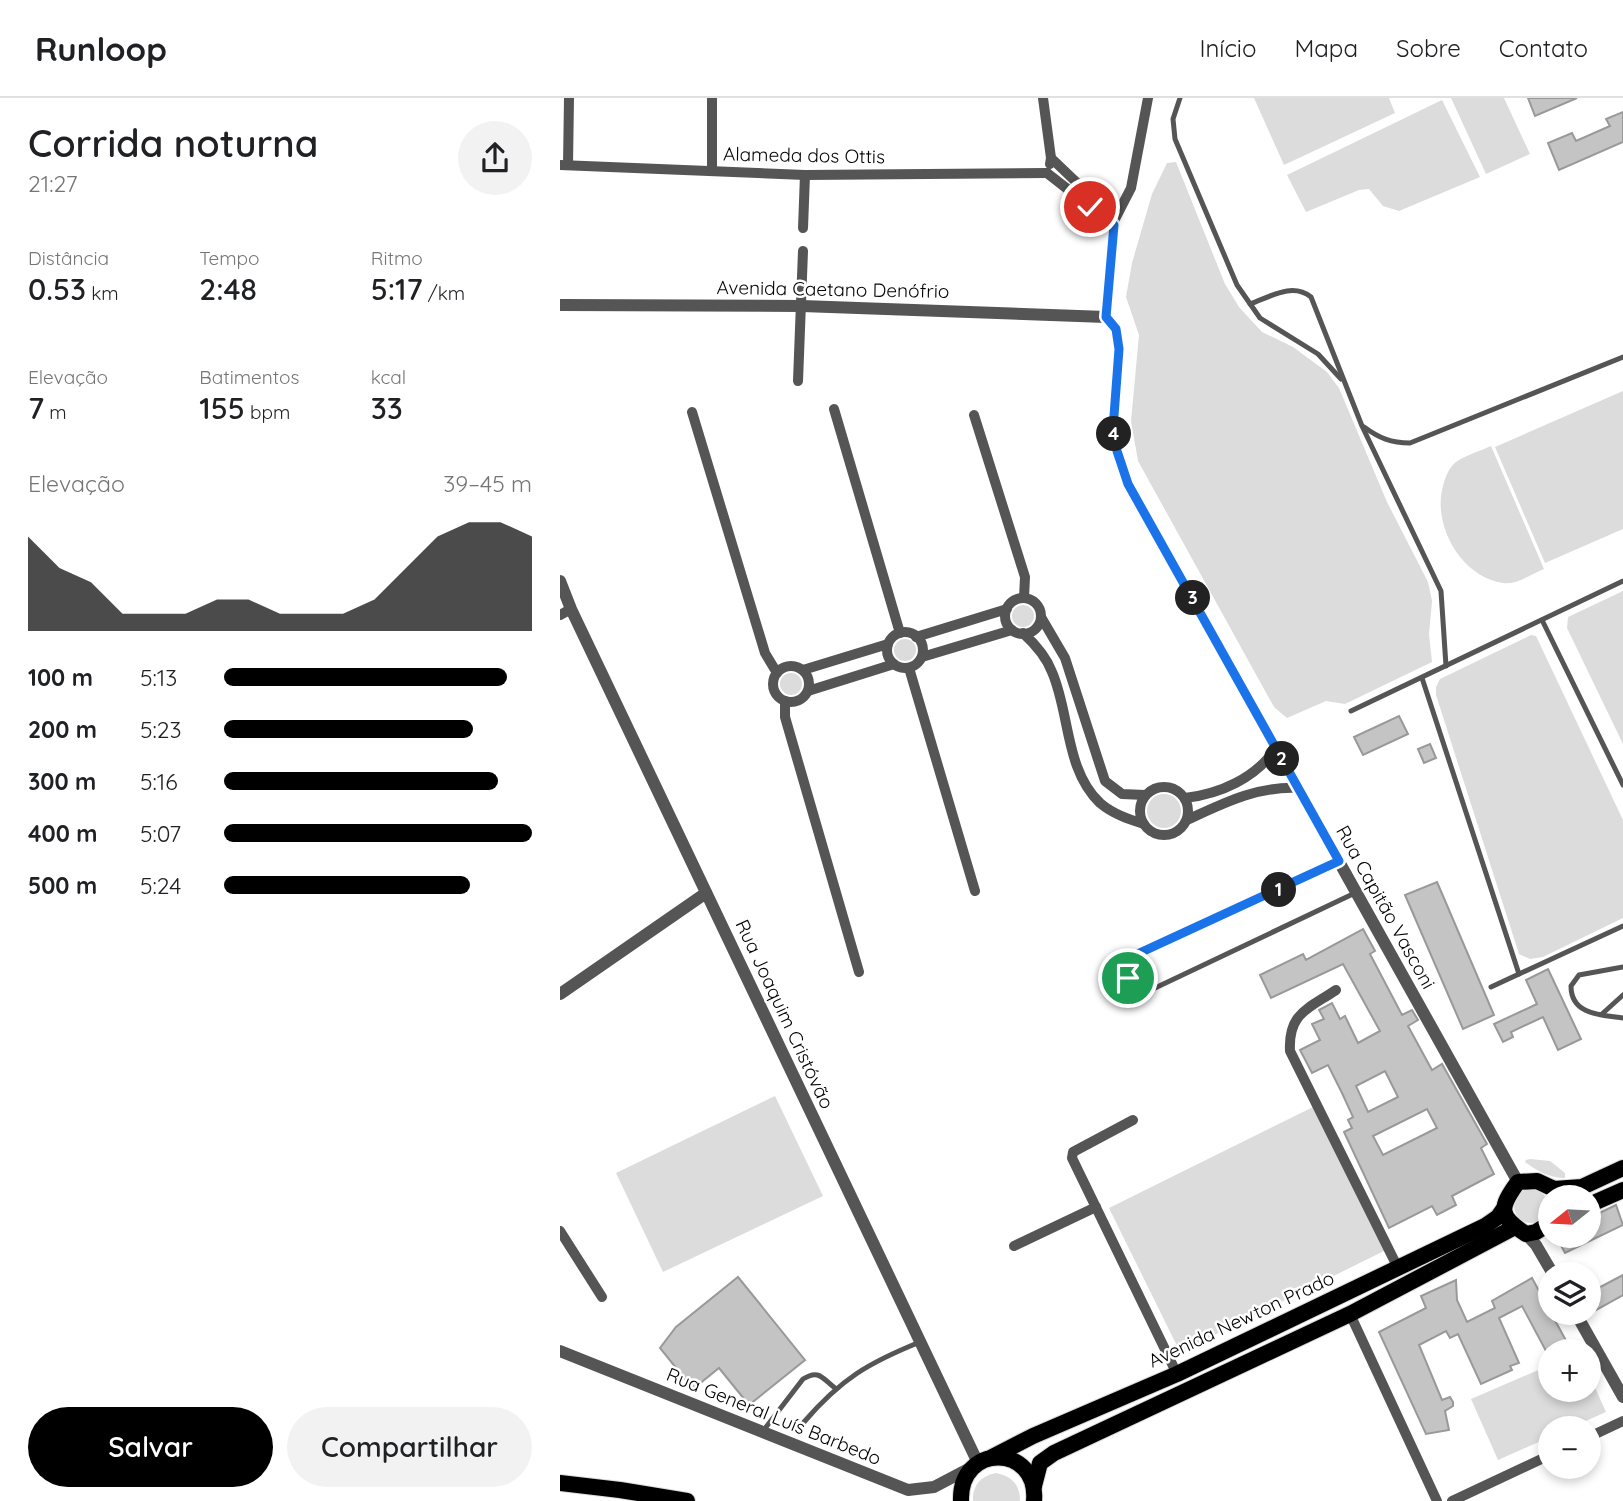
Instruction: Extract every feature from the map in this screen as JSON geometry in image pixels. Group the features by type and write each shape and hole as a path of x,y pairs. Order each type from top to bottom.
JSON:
{"main road":[{"path":"1586,1185 1623,1168"},
{"path":"1520,1231 1506,1220 1503,1210 1506,1197 1518,1182 1537,1181 1543,1185"},
{"path":"1601,1199 1623,1189"},
{"name":"Avenida Newton Prado","path":"981,1462 1033,1436 1177,1374 1485,1226 1503,1210"},
{"path":"1035,1495 1040,1463 1054,1453 1350,1314 1507,1233 1538,1231"},
{"path":"961,1501 963,1482 981,1462 1004,1457 1014,1460 1030,1476 1035,1495"},
{"path":"560,1483 687,1501"}],"street":[{"path":"564,165 569,98"},
{"path":"712,98 712,170"},
{"path":"1043,98 1051,158 1047,173 1114,222"},
{"name":"Rua Capitão Vasconi","path":"1149,98 1131,188 1114,222 1106,317 1116,329 1119,349 1113,429 1128,484 1518,1182"},
{"path":"1051,158 1114,222"},
{"name":"Alameda dos Ottis","path":"564,165 805,175 1047,173"},
{"path":"803,229 805,175"},
{"path":"798,381 803,251"},
{"name":"Avenida Caetano Denófrio","path":"560,305 802,306 1106,317"},
{"path":"834,409 900,633"},
{"path":"692,411 765,653 778,673"},
{"path":"974,415 1025,577 1024,598"},
{"name":"Rua Joaquim Cristóvão","path":"560,582 566,612 706,893 920,1342 981,1462"},
{"path":"916,637 1007,609 1014,601 1024,598 1035,602 1041,611 1040,622 1033,631 1017,632 922,657 909,668 894,664 888,655 888,644 900,633 911,634 922,646 922,657"},
{"path":"1007,609 1006,620 1039,650 1053,674 1079,768 1086,785 1107,808 1144,824 1155,834 1163,836 1177,832 1187,820 1252,792 1270,788 1298,788"},
{"path":"1041,617 1065,657 1105,781 1122,794 1145,796"},
{"path":"888,644 803,670 792,666 782,669 778,673 774,689 785,701 796,702 808,691 894,664"},
{"path":"909,668 975,891"},
{"path":"803,670 808,680 808,691"},
{"path":"785,701 785,717 859,972"},
{"path":"1185,798 1210,793 1248,776 1264,764 1276,748"},
{"path":"1248,776 1252,792"},
{"path":"1144,824 1140,810 1145,796 1151,790 1166,786 1180,792 1185,798 1188,805 1187,820"},
{"path":"1210,793 1215,807"},
{"path":"560,993 706,893"},
{"path":"1336,990 1296,1018 1289,1035 1290,1051 1398,1268"},
{"path":"1133,1120 1072,1154 1072,1158 1177,1374"},
{"path":"1014,1246 1096,1208"},
{"path":"1520,1231 1536,1245 1546,1262"},
{"path":"561,1234 602,1297"},
{"path":"1350,1314 1437,1501"},
{"path":"1582,1325 1623,1397"},
{"name":"Rua General Luís Barbedo","path":"560,1352 908,1490 934,1487 981,1462"},
{"path":"1601,1431 1623,1421"},
{"path":"1451,1501 1538,1461"}],"lane":[{"path":"1180,98 1173,119 1175,139 1237,285 1260,318 1318,354 1345,384"},
{"path":"1250,304 1293,289 1303,290 1311,297 1362,426 1441,590 1446,666"},
{"path":"1362,426 1378,437 1396,443 1410,443 1623,357"},
{"path":"1351,711 1623,581"},
{"path":"1542,620 1623,785"},
{"path":"1422,678 1519,974"},
{"path":"1339,861 1133,956 1127,966 1128,978 1140,988 1154,988 1355,892"},
{"path":"1491,987 1623,926"},
{"path":"1623,967 1579,975 1571,986 1571,994 1578,1006 1585,1011 1623,1018"},
{"path":"1602,1015 1623,995"},
{"path":"804,1422 835,1388 875,1361 920,1342"},
{"path":"763,1431 803,1379 811,1374 818,1374 835,1388"}],"shaded area":[{"path":"1254,98 1389,98 1395,113 1284,165"},
{"path":"1451,98 1504,98 1530,154 1486,174"},
{"path":"1442,100 1480,177 1399,211 1383,206 1369,189 1359,190 1306,212 1287,175"},
{"path":"1176,162 1225,284 1239,307 1262,332 1293,347 1327,372 1339,388 1387,502 1428,582 1432,601 1429,634 1432,662 1345,704 1326,701 1287,718 1274,707 1138,461 1131,421 1139,335 1126,297 1132,263 1152,194 1167,163"},
{"path":"1623,391 1623,529 1545,563 1495,447"},
{"path":"1491,446 1544,569 1519,581 1508,583 1488,579 1474,571 1463,560 1453,547 1442,517 1443,486 1451,467 1464,457"},
{"path":"1623,591 1623,744 1567,628 1568,617"},
{"path":"1023,605 1031,608 1034,616 1031,624 1023,627 1015,624 1012,616 1015,608"},
{"path":"1531,635 1536,636 1623,820 1623,918 1543,957 1530,959 1519,954 1436,695 1436,687 1440,679"},
{"path":"905,639 913,642 916,650 913,658 905,661 897,658 894,650 897,642"},
{"path":"791,673 799,676 802,684 799,692 791,695 783,692 780,684 783,676"},
{"path":"1164,794 1176,799 1181,811 1176,823 1164,828 1152,823 1147,811 1152,799"},
{"path":"775,1096 823,1196 663,1272 616,1173"},
{"path":"1317,1105 1388,1249 1180,1352 1109,1208"},
{"path":"1530,1159 1550,1161 1565,1173 1565,1178 1539,1171 1525,1162"},
{"path":"1531,1189 1538,1190 1538,1222 1531,1223 1519,1218 1514,1206 1519,1194"},
{"path":"1538,1370 1538,1402 1601,1401 1606,1412 1597,1416 1538,1416 1538,1442 1498,1460 1471,1399"},
{"path":"996,1473 1014,1482 1020,1501 973,1501 978,1482"}],"building":[{"path":"1528,98 1577,98 1535,116"},
{"path":"1623,112 1623,142 1559,170 1548,143 1572,133 1576,141 1610,126 1606,119"},
{"path":"1399,716 1408,734 1363,755 1354,737"},
{"path":"1430,744 1436,758 1424,763 1418,749"},
{"path":"1437,882 1494,1015 1463,1029 1405,895"},
{"path":"1363,929 1375,951 1370,954 1402,1015 1412,1010 1418,1020 1408,1026 1432,1070 1442,1064 1487,1144 1481,1148 1494,1174 1452,1196 1456,1205 1437,1215 1432,1206 1389,1228 1344,1132 1352,1128 1348,1120 1353,1117 1328,1065 1312,1073 1300,1050 1320,1040 1312,1024 1324,1019 1319,1010 1332,1003 1340,1019 1345,1016 1358,1043 1380,1031 1343,964 1271,998 1260,975 1303,954 1306,960","holes":["1385,1071 1398,1097 1368,1112 1356,1086","1427,1109 1437,1128 1383,1155 1373,1136"]},
{"path":"1548,969 1581,1039 1558,1050 1543,1017 1511,1032 1513,1037 1503,1042 1494,1024 1537,1004 1526,980"},
{"path":"1616,1205 1623,1225 1601,1236 1601,1212"},
{"path":"1562,1248 1575,1248 1565,1253"},
{"path":"1623,1275 1623,1295 1601,1307 1601,1287"},
{"path":"738,1277 805,1360 749,1405 719,1368 693,1389 660,1348 676,1327"},
{"path":"1532,1278 1538,1289 1538,1325 1558,1325 1565,1339 1540,1339 1522,1306 1499,1318 1519,1363 1510,1366 1512,1370 1481,1384 1458,1334 1450,1338 1446,1331 1419,1345 1442,1400 1450,1397 1453,1402 1453,1406 1445,1411 1449,1430 1426,1434 1379,1332 1426,1308 1421,1296 1456,1280 1457,1300 1467,1322 1495,1308 1492,1301"}],"route":[{"path":"1090,207 1114,225 1106,317 1116,329 1119,349 1113,429 1128,484 1339,861 1133,956 1127,966 1128,978"}]}
